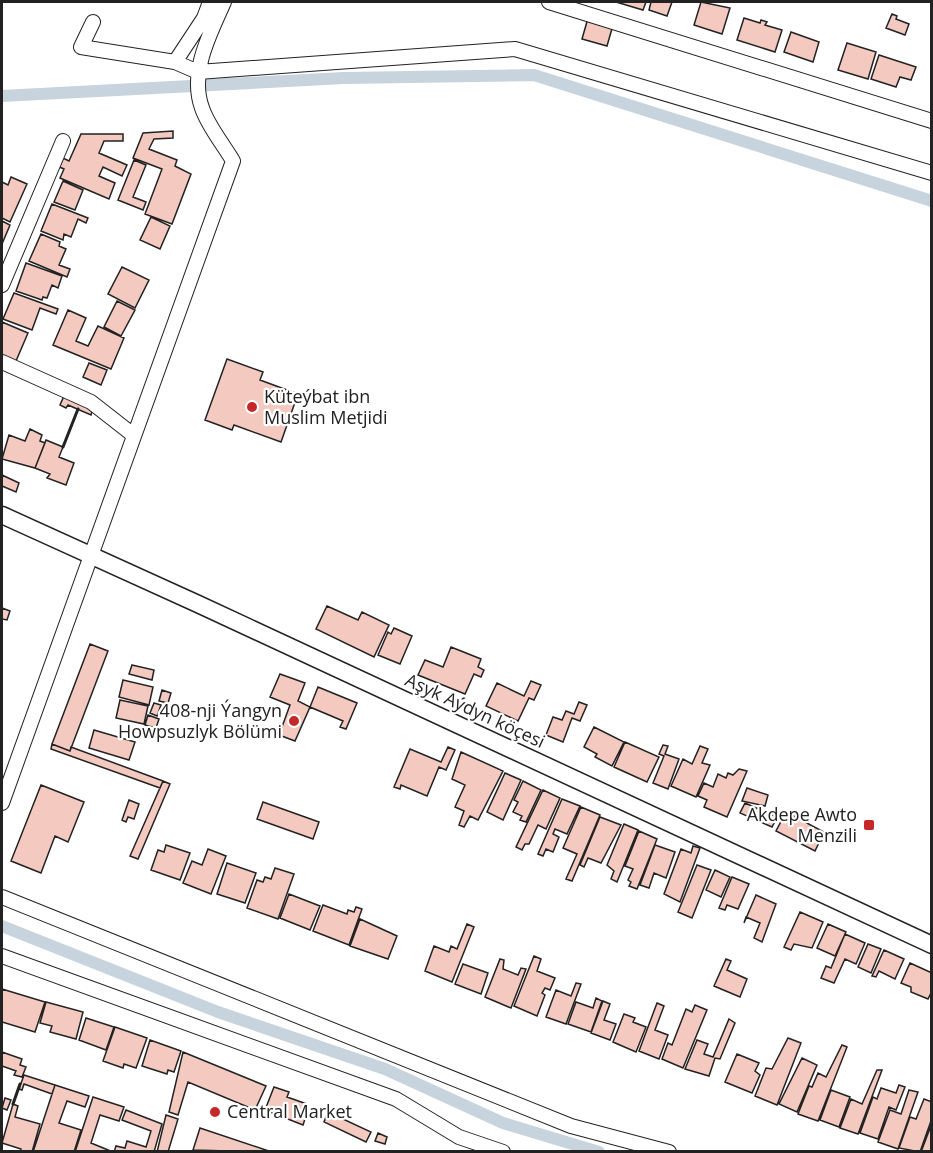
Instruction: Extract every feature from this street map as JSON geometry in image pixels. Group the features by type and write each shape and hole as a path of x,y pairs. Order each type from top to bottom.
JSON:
{"main road":[{"name":"Aşyk Aýdyn köçesi","path":"2,515 932,945"}],"street":[{"path":"175,62 204,18 210,2"},
{"path":"2,803 132,434 232,160 202,108 198,72 205,46 224,2"},
{"path":"549,2 932,121"},
{"path":"93,22 81,47 175,62 198,72 515,49 932,173"},
{"path":"2,285 63,141"},
{"path":"2,363 92,402 132,434"},
{"path":"2,897 571,1126 669,1152"},
{"path":"2,956 396,1099 459,1137 504,1152"}],"building":[{"path":"616,2 646,2 643,10"},
{"path":"651,2 672,2 667,16 649,10"},
{"path":"701,2 730,8 722,34 694,25"},
{"path":"892,14 897,16 896,19 909,24 905,35 886,28"},
{"path":"588,18 613,25 607,46 582,39"},
{"path":"744,18 760,23 761,20 767,22 765,25 782,30 775,52 737,40"},
{"path":"791,32 819,42 813,62 784,52"},
{"path":"847,43 876,52 868,79 838,70"},
{"path":"879,55 916,67 911,80 900,77 896,87 871,79"},
{"path":"173,131 173,138 154,139 149,149 177,160 175,166 191,174 172,224 145,214 162,169 133,158 143,133"},
{"path":"81,134 123,134 123,141 104,141 99,153 127,165 122,176 103,167 99,176 115,183 109,199 60,178 64,169 57,166 61,157 69,161"},
{"path":"134,160 146,165 133,197 146,202 143,210 118,200"},
{"path":"11,177 27,184 10,222 2,218 2,182 8,185"},
{"path":"63,181 83,190 75,210 54,202"},
{"path":"52,204 88,218 86,223 78,219 71,237 64,234 63,240 41,231"},
{"path":"151,217 170,226 160,249 140,240"},
{"path":"2,221 10,225 2,244"},
{"path":"41,234 60,242 59,246 66,249 59,265 70,269 67,277 29,261"},
{"path":"26,263 62,276 58,288 52,285 47,298 43,297 42,300 16,291"},
{"path":"122,267 149,280 135,308 108,294"},
{"path":"14,293 58,309 56,314 40,308 32,330 3,319"},
{"path":"117,301 135,310 121,336 104,327"},
{"path":"68,310 86,318 76,341 88,346 98,326 124,338 111,369 53,345"},
{"path":"2,322 28,333 16,361 2,355"},
{"name":"Küteýbat ibn Muslim Metjidi","path":"227,359 263,372 260,380 298,394 281,442 234,425 232,430 205,420"},
{"path":"89,363 107,370 101,385 83,377"},
{"path":"64,396 93,408 91,415 68,405 66,408 60,405"},
{"path":"30,429 42,435 40,441 45,443 35,468 2,459 9,435 25,441"},
{"path":"46,440 63,447 59,457 74,463 66,485 47,478 50,474 35,468"},
{"path":"2,475 19,483 16,492 2,486"},
{"path":"327,606 358,620 362,612 389,625 374,657 316,629"},
{"path":"2,608 10,611 7,620 2,619"},
{"path":"394,628 412,636 400,664 378,655 388,632 391,634"},
{"path":"90,644 108,651 70,751 52,744"},
{"path":"451,647 481,659 478,667 484,670 481,677 474,674 465,694 418,675 425,660 443,667"},
{"path":"132,665 154,670 152,680 129,674"},
{"name":"408-nji Ýangyn Howpsuzlyk Bölümi","path":"280,674 305,683 298,701 310,707 295,741 279,735 290,705 270,697"},
{"path":"123,680 153,687 149,705 119,697"},
{"path":"531,681 541,685 534,700 529,698 518,721 486,706 497,683 524,696"},
{"path":"318,687 357,703 346,729 340,727 343,721 310,707"},
{"path":"162,690 171,693 168,703 159,701"},
{"path":"120,700 148,706 144,724 116,718"},
{"path":"579,702 587,705 580,721 572,718 563,742 546,735 553,717 562,720 566,711 574,714"},
{"path":"154,703 161,705 157,716 150,713"},
{"path":"148,715 159,719 156,728 145,725"},
{"path":"594,727 624,742 612,766 595,757 597,754 584,747"},
{"path":"94,730 135,742 129,760 89,748"},
{"path":"625,742 659,757 647,782 614,767"},
{"path":"52,744 70,751 71,747 163,781 160,788 51,749"},
{"path":"663,745 668,746 665,754 679,759 668,789 653,783 664,756 659,754"},
{"path":"700,746 708,749 702,763 710,765 696,797 671,786 683,759 692,764"},
{"path":"448,747 455,750 446,770 439,767 427,796 401,785 400,789 394,787 410,749 441,762"},
{"path":"461,752 503,771 478,820 470,816 464,827 459,825 464,811 455,807 465,785 452,779"},
{"path":"739,769 747,771 727,817 704,807 707,800 698,796 704,783 713,787 718,774 726,778 728,773 733,775"},
{"path":"505,773 521,780 503,820 487,812"},
{"path":"163,781 170,784 138,859 130,856"},
{"path":"523,781 541,790 526,822 520,820 522,816 513,812 518,802 514,800"},
{"path":"41,785 84,802 68,842 55,836 41,873 11,861"},
{"path":"747,788 768,795 765,806 742,801"},
{"path":"543,790 560,798 546,829 538,825 529,844 525,844 522,850 516,847"},
{"path":"562,799 580,806 567,834 555,829 553,834 559,837 553,852 546,849 543,856 538,854"},
{"path":"129,800 139,804 134,819 128,817 126,822 122,820"},
{"path":"263,802 319,822 313,839 257,819"},
{"path":"745,803 777,817 772,827 740,813"},
{"path":"581,807 600,815 572,881 566,879 577,854 563,848"},
{"path":"786,812 824,832 815,851 776,831"},
{"path":"600,817 621,825 601,863 588,858 584,867 580,865"},
{"path":"624,824 638,830 617,882 611,879 614,871 607,865"},
{"path":"639,831 657,839 637,889 629,886 631,882 628,880 633,869 625,866"},
{"path":"166,845 190,853 180,880 151,870 158,850 164,852"},
{"path":"655,845 675,852 666,878 654,873 649,888 640,885"},
{"path":"693,846 700,848 680,902 664,894 681,849 691,853"},
{"path":"208,849 226,856 211,894 183,883 192,861 202,865"},
{"path":"227,863 256,873 245,903 217,894"},
{"path":"697,865 711,870 692,918 678,912"},
{"path":"275,868 294,874 278,919 247,908 257,880 263,882 265,877 271,879"},
{"path":"715,870 730,877 721,897 706,890"},
{"path":"732,877 749,884 738,909 727,905 725,910 719,908"},
{"path":"289,894 320,906 310,930 280,918"},
{"path":"756,895 776,904 762,942 754,938 760,923 746,917"},
{"path":"323,905 347,914 348,910 354,912 356,907 362,909 349,945 313,931"},
{"path":"800,912 823,922 812,948 794,944 791,950 784,947"},
{"path":"360,919 397,936 388,959 350,946"},
{"path":"467,924 474,927 452,982 425,971 434,946 449,952 451,946 457,949"},
{"path":"828,924 846,932 835,956 817,948"},
{"path":"845,934 865,943 856,964 845,959 834,983 821,978 826,966 831,968"},
{"path":"868,944 881,949 871,973 858,967"},
{"path":"884,950 904,959 895,979 879,971 876,977 872,976"},
{"path":"534,956 541,959 537,971 555,978 550,990 545,988 542,993 545,995 537,1016 514,1006"},
{"path":"500,959 504,960 503,969 518,975 521,968 526,969 511,1008 485,997"},
{"path":"726,959 731,961 727,970 747,979 740,997 714,986"},
{"path":"910,963 932,973 932,991 928,999 911,992 911,987 901,983"},
{"path":"463,964 488,973 481,994 455,984"},
{"path":"576,983 581,984 566,1024 546,1017 556,990 571,996"},
{"path":"2,989 45,1002 35,1032 2,1022"},
{"path":"596,998 602,1001 591,1032 568,1024 576,1002 593,1008"},
{"path":"603,1001 610,1004 604,1020 616,1024 610,1040 591,1033"},
{"path":"46,1002 83,1012 76,1039 50,1032 52,1026 40,1023"},
{"path":"657,1003 664,1006 655,1030 668,1035 659,1059 639,1051"},
{"path":"695,1005 707,1010 683,1068 662,1059 668,1043 672,1045 686,1009 692,1012"},
{"path":"624,1014 635,1018 633,1022 646,1027 636,1052 613,1042"},
{"path":"86,1018 114,1027 106,1050 79,1040"},
{"path":"729,1019 735,1023 720,1059 715,1058 709,1076 685,1069 697,1040 708,1044 704,1054 713,1057"},
{"path":"115,1027 147,1038 136,1068 124,1064 123,1068 103,1061"},
{"path":"788,1038 801,1043 777,1105 755,1096 766,1068 772,1069"},
{"path":"150,1040 181,1051 174,1072 168,1070 167,1074 142,1066"},
{"path":"842,1045 847,1047 818,1121 798,1114 809,1086 812,1087 818,1073 826,1077"},
{"path":"2,1052 22,1059 20,1065 26,1067 22,1077 14,1075 16,1071 2,1066"},
{"path":"183,1052 266,1086 255,1110 188,1082 178,1115 169,1112"},
{"path":"737,1054 759,1063 755,1071 760,1075 752,1093 725,1082"},
{"path":"802,1058 817,1065 797,1112 779,1104"},
{"path":"877,1070 882,1070 858,1134 840,1128 851,1099 862,1104"},
{"path":"24,1075 55,1085 52,1094 24,1084 22,1090 19,1089"},
{"path":"55,1085 89,1096 85,1107 67,1101 59,1123 81,1130 74,1152 33,1152"},
{"path":"899,1085 905,1087 896,1110 889,1107 878,1139 860,1133 873,1097 877,1099 881,1088 896,1093"},
{"path":"274,1087 289,1092 287,1097 307,1104 303,1115 306,1116 303,1125 265,1110"},
{"path":"831,1090 850,1097 839,1127 820,1120"},
{"path":"909,1090 918,1092 898,1149 878,1142 890,1110 901,1114"},
{"path":"93,1097 124,1107 119,1121 100,1115 91,1143 113,1152 75,1152"},
{"path":"5,1098 11,1100 7,1110 2,1108"},
{"path":"924,1099 932,1102 932,1118 920,1152 899,1148 910,1117 916,1119"},
{"path":"13,1104 18,1106 15,1117 40,1124 32,1152 20,1152 21,1149 2,1143"},
{"path":"126,1110 162,1124 154,1152 114,1152 116,1146 125,1148 127,1141 146,1147 151,1131 122,1120"},
{"path":"328,1112 371,1132 366,1142 324,1122"},
{"path":"166,1115 178,1119 168,1152 157,1152"},
{"path":"932,1123 932,1152 921,1152"},
{"path":"200,1128 269,1151 269,1152 193,1150"},
{"path":"378,1133 387,1137 385,1144 375,1141"}],"waterway":[{"path":"2,96 344,78 534,75 932,201"},
{"path":"2,926 218,1012 385,1069 503,1123 599,1152"}],"wall":[{"path":"63,447 78,409"},
{"path":"13,1104 20,1084"}],"place":[{"name":"Küteýbat ibn Muslim Metjidi","path":"252,407"},
{"name":"408-nji Ýangyn Howpsuzlyk Bölümi","path":"294,721"},
{"name":"Akdepe Awto Menzili","path":"869,825"},
{"name":"Central Market","path":"215,1112"}]}
